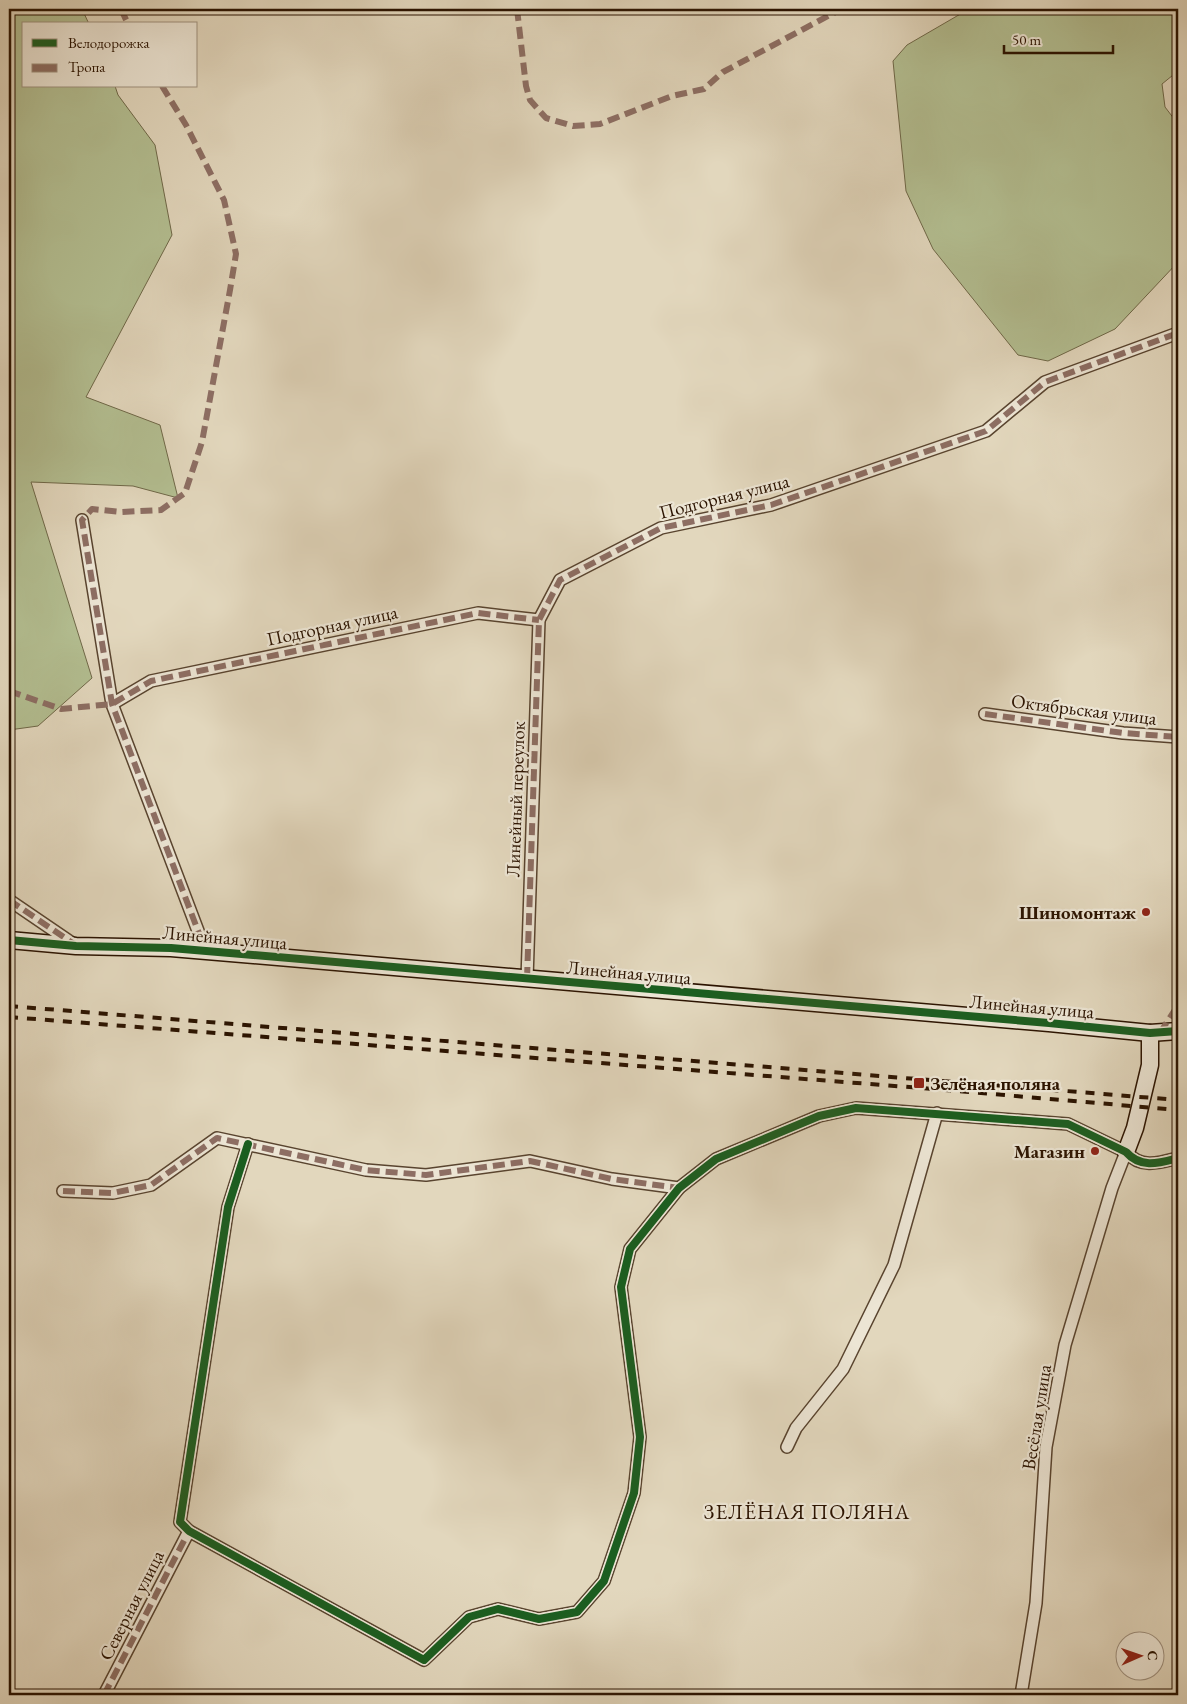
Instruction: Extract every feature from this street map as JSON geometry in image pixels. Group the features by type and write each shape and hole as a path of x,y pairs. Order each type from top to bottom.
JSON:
{"street":[{"name":"Подгорная улица","path":"112,704 151,681 478,613 539,620 560,580 661,528 771,505 986,431 1045,382 1178,333"},
{"path":"82,520 112,704 206,952"},
{"name":"Линейный переулок","path":"527,979 539,620"},
{"name":"Октябрьская улица","path":"985,714 1123,733 1178,737"},
{"path":"9,900 76,946"},
{"name":"Линейная улица","path":"9,940 76,946 171,948 1150,1033 1178,1031"},
{"path":"1126,1152 1135,1128 1150,1065 1150,1033"},
{"path":"248,1144 228,1207 180,1522 189,1531 424,1660 469,1617 498,1610 539,1619 577,1612 604,1581 634,1493 640,1437 620,1287 630,1249 679,1188 716,1159 819,1116 856,1108 1068,1124 1126,1152 1132,1159 1155,1164 1178,1158"},
{"path":"787,1447 796,1428 843,1369 894,1265 937,1113"},
{"path":"63,1191 113,1193 152,1185 217,1138 366,1170 426,1176 530,1161 612,1179 679,1188"},
{"name":"Весёлая улица","path":"1021,1695 1036,1602 1046,1448 1065,1345 1112,1188 1126,1152"},
{"name":"Северная улица","path":"104,1695 189,1531"}],"green space":[{"path":"9,9 82,9 88,22 22,22 22,88 116,88 118,95 155,145 172,235 86,397 160,425 178,498 133,486 31,482 92,678 38,726 9,730"},
{"path":"969,9 1178,9 1178,71 1162,84 1165,107 1178,124 1178,262 1115,329 1048,361 1018,355 933,249 906,191 893,61 907,45"}],"railway":[{"path":"9,1006 1178,1100"},
{"path":"9,1017 934,1089 1178,1110"}],"marked path":[{"path":"121,9 127,22"},
{"path":"517,9 526,86 530,100 546,118 573,126 600,124 672,96 704,89 723,72 841,9"},
{"path":"163,88 186,125 224,200 236,254 202,442 185,493 161,510 121,512 92,509 82,520 112,704 206,952"},
{"path":"527,979 539,620 560,580 661,528 771,505 986,431 1045,382 1178,333"},
{"path":"9,691 61,709 112,704 151,681 478,613 539,620"},
{"path":"985,714 1123,733 1178,737"},
{"path":"9,900 74,944"},
{"path":"1160,1033 1178,1005"},
{"path":"63,1191 113,1193 151,1185 217,1138 366,1170 426,1175 530,1161 612,1179 679,1188"},
{"path":"104,1695 189,1531 186,1528"}],"cycle path":[{"path":"9,940 76,946 171,948 1150,1033 1178,1031"},
{"path":"248,1144 228,1207 180,1522 189,1531 424,1660 469,1617 498,1609 539,1619 577,1612 604,1581 634,1493 640,1437 621,1287 630,1249 679,1188 716,1159 819,1116 856,1108 1068,1124 1126,1152 1144,1163 1164,1162 1178,1158"}],"place":[{"name":"Шиномонтаж","path":"1146,912"},
{"name":"Зелёная поляна","path":"919,1083"},
{"name":"Магазин","path":"1095,1151"}],"district":[{"name":"ЗЕЛЁНАЯ ПОЛЯНА","path":"807,1512"}]}
